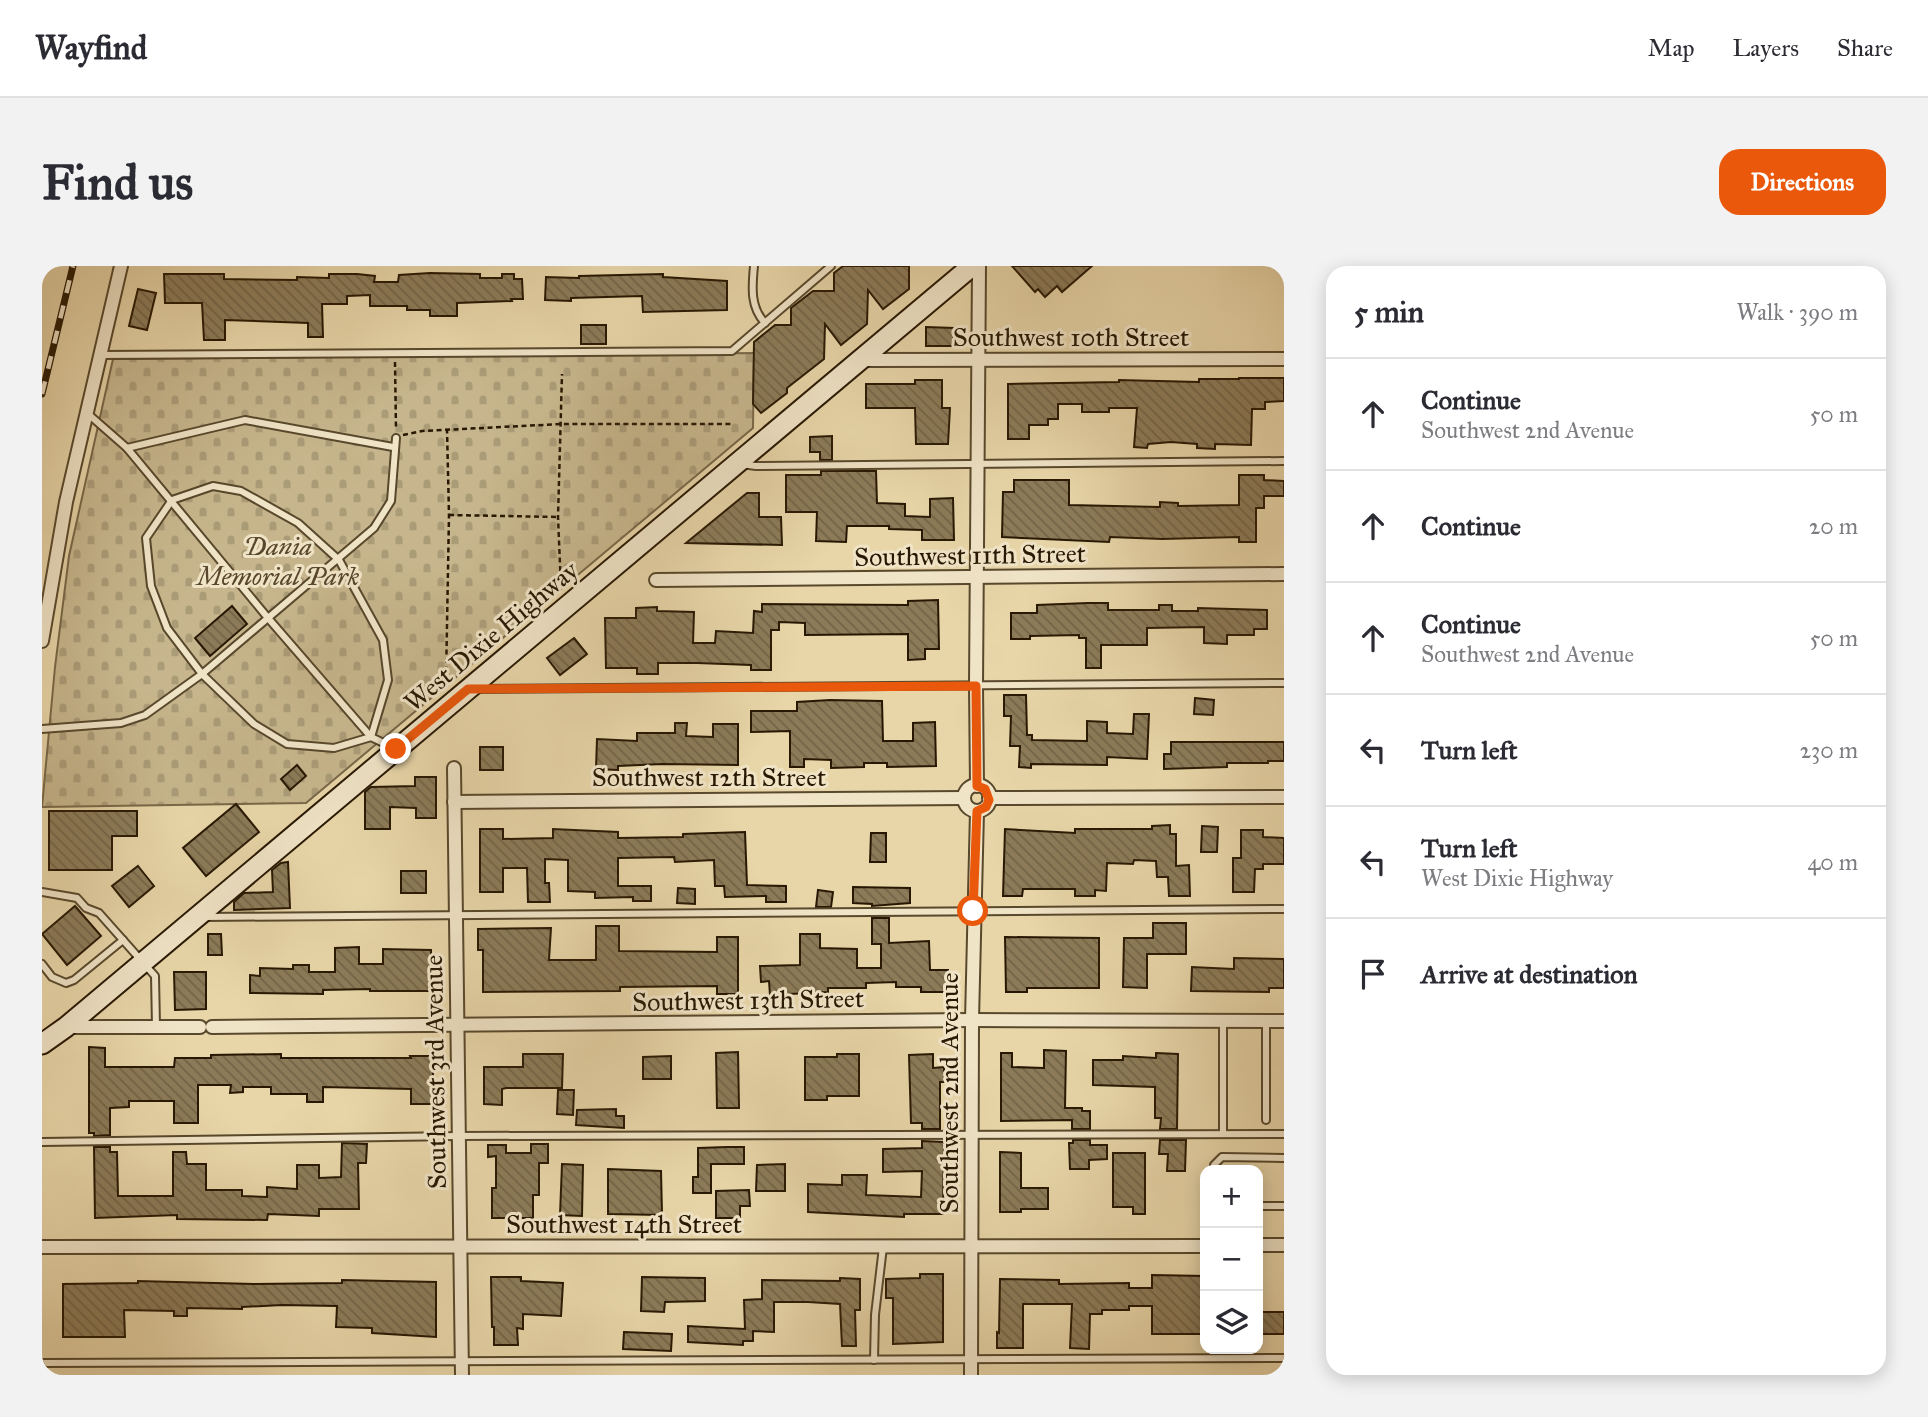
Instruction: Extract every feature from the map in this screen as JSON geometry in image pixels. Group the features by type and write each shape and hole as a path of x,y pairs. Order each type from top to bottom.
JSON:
{"main road":[{"name":"West Dixie Highway","path":"42,1044 143,963 972,266"}],"street":[{"path":"42,641 66,502 121,266"},
{"path":"977,786 979,266"},
{"name":"Southwest 10th Street","path":"859,360 1284,359"},
{"name":"Southwest 11th Street","path":"656,580 1284,574"},
{"name":"Southwest 3rd Avenue","path":"454,768 463,1375"},
{"path":"977,786 985,789 989,798 986,807 977,811 968,807 964,798 966,791 977,786"},
{"path":"989,798 1284,797"},
{"name":"Southwest 12th Street","path":"454,802 964,798"},
{"name":"Southwest 2nd Avenue","path":"971,1375 973,911 977,811"},
{"name":"Southwest 13th Street","path":"66,1027 972,1020 1284,1021"},
{"path":"1263,1245 1284,1245"},
{"name":"Southwest 14th Street","path":"42,1247 1200,1246"}],"lane":[{"path":"754,266 753,304 765,323"},
{"path":"99,355 732,351 831,266"},
{"path":"85,412 127,448 371,737 396,749"},
{"path":"127,448 245,420 393,447"},
{"path":"42,729 121,723 145,715 202,674 374,528 391,501 393,447 396,438"},
{"path":"736,463 756,466 1284,461"},
{"path":"213,486 242,491 298,523 339,560 383,640 388,680 371,737 334,748 287,744 254,724 202,674 167,628 151,586 146,538 172,500 213,486"},
{"path":"468,689 1284,683"},
{"path":"42,892 77,898 86,908 99,913 155,976 156,1027"},
{"path":"197,917 1284,909"},
{"path":"42,964 52,977 66,983 74,981 123,940"},
{"path":"1223,1021 1223,1133"},
{"path":"1266,1021 1266,1120"},
{"path":"42,1142 458,1136 1284,1133"},
{"path":"1214,1165 1222,1157 1284,1158"},
{"path":"1263,1206 1284,1206"},
{"path":"874,1360 875,1315 883,1247"},
{"path":"42,1363 1284,1358"}],"path":[{"path":"395,362 396,438 422,431 561,424 732,424"},
{"path":"561,589 558,517 562,374"},
{"path":"446,680 449,515 447,429"},
{"path":"449,515 558,517"}],"green space":[{"name":"Dania Memorial Park","path":"754,353 753,428 306,803 42,807 69,556 113,359"}],"building":[{"path":"843,266 909,266 909,289 883,309 868,290 867,324 841,345 825,324 824,359 761,413 753,404 754,342 775,325 791,325 791,308 813,291 834,291 834,273"},
{"path":"1012,266 1092,266 1062,292 1057,286 1045,297 1038,289 1035,292"},
{"path":"164,274 224,274 224,279 297,280 297,277 329,278 329,274 357,274 375,276 374,282 398,282 399,275 480,274 480,278 502,278 502,274 514,274 514,279 522,279 523,299 457,303 457,316 430,316 430,310 407,310 407,306 370,306 370,295 347,296 347,304 322,304 323,337 308,337 308,323 225,320 225,340 204,340 202,303 165,303"},
{"path":"663,274 663,277 727,281 727,310 643,312 642,296 545,300 546,277"},
{"path":"138,289 156,293 147,330 129,326"},
{"path":"581,325 606,325 606,344 581,344"},
{"path":"926,327 954,328 953,346 926,346"},
{"path":"1284,378 1284,401 1265,402 1265,409 1252,409 1251,445 1215,444 1215,449 1197,448 1197,444 1171,442 1148,444 1147,448 1134,447 1137,408 1082,412 1082,404 1058,404 1058,419 1048,419 1048,425 1029,425 1029,439 1008,439 1008,384 1119,380 1199,382 1199,379"},
{"path":"915,380 942,380 942,408 950,408 948,444 916,444 915,408 866,408 866,384 915,384"},
{"path":"832,436 832,460 820,460 820,452 810,452 810,437"},
{"path":"821,471 876,471 877,503 905,504 905,516 930,517 930,499 953,498 954,540 922,540 922,530 889,529 889,526 847,526 846,542 816,541 817,512 786,512 786,475 821,475"},
{"path":"1239,475 1264,475 1264,480 1284,481 1284,496 1264,496 1264,508 1256,508 1256,542 1239,542 1239,537 1110,537 1109,542 1002,537 1003,492 1014,492 1014,480 1069,480 1069,505 1160,507 1160,502 1178,503 1178,506 1239,505"},
{"path":"747,493 759,493 759,517 781,517 782,545 686,543"},
{"path":"938,600 939,649 925,649 925,659 908,660 908,634 805,635 805,623 779,622 779,630 771,630 771,670 751,670 751,665 697,663 658,663 658,674 637,674 637,668 606,668 605,618 636,618 636,608 657,607 657,611 694,612 693,643 715,643 716,631 753,633 754,611 762,612 762,604 908,605 908,601"},
{"path":"1108,603 1108,610 1159,610 1159,605 1172,605 1172,611 1198,611 1198,608 1267,610 1267,629 1254,629 1254,635 1227,635 1227,644 1204,643 1204,627 1147,628 1147,645 1101,645 1101,668 1086,668 1086,638 1079,638 1079,635 1011,639 1011,613 1037,613 1037,605"},
{"path":"232,606 247,624 210,656 195,638"},
{"path":"574,638 587,654 560,675 547,658"},
{"path":"1004,695 1026,695 1027,735 1032,735 1032,740 1087,741 1087,721 1107,722 1107,733 1133,734 1134,714 1149,714 1147,759 1107,757 1107,765 1031,764 1031,768 1019,767 1020,746 1010,746 1011,716 1004,716"},
{"path":"1195,698 1214,700 1213,715 1194,714"},
{"path":"882,701 883,741 913,741 913,723 935,722 936,766 887,767 887,763 864,763 864,767 831,768 831,760 804,759 804,767 790,767 790,731 751,732 751,711 797,711 797,702"},
{"path":"675,723 687,723 686,736 713,737 713,724 738,724 738,765 662,764 618,766 618,770 596,769 597,739 637,741 637,733 675,733"},
{"path":"1171,742 1284,742 1284,761 1227,763 1227,767 1164,769 1164,754 1171,754"},
{"path":"480,747 503,747 503,770 480,770"},
{"path":"297,765 306,776 290,790 281,779"},
{"path":"415,777 436,777 436,818 416,818 416,808 390,807 390,829 365,829 365,792 371,787 415,786"},
{"path":"236,804 259,832 206,876 183,848"},
{"path":"49,811 137,811 137,836 112,836 112,870 49,870"},
{"path":"1170,825 1170,834 1176,834 1176,866 1189,865 1190,896 1169,896 1168,877 1157,877 1156,861 1134,860 1133,864 1107,863 1106,891 1095,890 1095,896 1075,896 1075,889 1023,889 1022,896 1003,896 1005,829 1075,833 1075,829 1152,829 1152,826"},
{"path":"1202,826 1218,827 1217,852 1201,852"},
{"path":"480,829 503,829 503,839 553,838 553,829 618,832 618,838 745,832 747,885 786,886 786,902 766,902 766,896 725,897 724,886 715,886 714,860 675,862 674,857 618,858 618,886 651,886 651,901 633,901 633,897 595,898 595,892 568,891 568,860 545,859 545,883 549,883 550,902 528,902 527,868 503,868 503,892 480,892"},
{"path":"1241,830 1263,830 1263,837 1284,838 1284,864 1263,864 1263,869 1255,869 1254,892 1233,892 1233,858 1241,858"},
{"path":"871,833 886,833 886,862 870,862"},
{"path":"288,862 290,908 234,910 234,902 244,893 273,892 272,870 281,863"},
{"path":"138,866 154,886 129,907 112,886"},
{"path":"401,871 426,871 426,893 401,893"},
{"path":"853,887 910,888 910,903 872,906 853,903"},
{"path":"678,888 695,889 695,904 677,903"},
{"path":"818,890 833,892 831,907 816,907"},
{"path":"75,906 101,936 67,965 42,934"},
{"path":"872,918 889,918 889,943 929,941 930,970 948,970 948,992 921,992 921,987 896,987 896,982 866,983 866,988 828,988 828,992 770,995 769,981 761,982 760,966 800,965 800,934 820,934 820,948 857,949 857,968 881,968 881,944 872,944"},
{"path":"1153,923 1186,923 1186,954 1147,954 1147,988 1123,987 1124,938 1153,938"},
{"path":"596,926 619,926 619,951 717,952 717,937 738,937 738,994 717,994 717,986 620,987 620,991 483,992 483,950 478,950 478,929 551,928 549,960 596,960"},
{"path":"208,934 221,934 222,955 208,955"},
{"path":"1005,937 1099,938 1099,988 1027,988 1027,992 1006,992"},
{"path":"359,947 359,964 383,964 383,949 431,950 431,991 370,989 323,990 323,994 250,993 250,975 260,976 260,968 293,969 293,965 309,965 309,972 335,972 335,948"},
{"path":"1234,958 1284,959 1284,988 1269,988 1269,992 1191,991 1192,967 1234,969"},
{"path":"174,972 206,972 206,1009 175,1010"},
{"path":"89,1047 105,1048 105,1067 174,1067 175,1058 211,1058 211,1055 281,1054 281,1058 433,1056 433,1104 411,1104 411,1089 323,1087 323,1102 307,1102 307,1094 271,1094 271,1087 243,1087 243,1092 230,1093 231,1085 198,1085 198,1123 174,1123 174,1101 129,1101 129,1107 110,1108 110,1135 94,1136 94,1133 89,1133"},
{"path":"1044,1050 1066,1051 1065,1108 1090,1111 1090,1129 1072,1129 1072,1120 1001,1121 1001,1053 1012,1053 1012,1067 1044,1068"},
{"path":"738,1052 739,1108 717,1108 716,1053"},
{"path":"1156,1053 1178,1054 1177,1129 1160,1129 1161,1118 1155,1118 1155,1087 1093,1085 1093,1060 1123,1060 1123,1056 1156,1058"},
{"path":"523,1054 563,1054 562,1088 506,1088 502,1089 502,1105 484,1104 484,1067 523,1067"},
{"path":"837,1054 859,1054 859,1096 827,1096 827,1100 805,1100 805,1057 837,1057"},
{"path":"933,1054 933,1068 944,1067 944,1082 940,1082 940,1129 922,1129 922,1123 911,1123 909,1055"},
{"path":"671,1056 671,1079 643,1079 643,1057"},
{"path":"558,1090 574,1090 573,1115 557,1114"},
{"path":"616,1109 616,1116 624,1116 624,1128 576,1125 577,1110"},
{"path":"1073,1140 1090,1140 1090,1145 1107,1145 1107,1159 1089,1160 1089,1169 1070,1169 1069,1143 1073,1143"},
{"path":"1160,1140 1186,1140 1185,1171 1167,1171 1168,1154 1159,1154"},
{"path":"922,1141 944,1142 943,1214 904,1214 904,1217 808,1212 808,1184 842,1185 842,1175 867,1175 866,1195 921,1197 922,1171 883,1172 883,1149 922,1148"},
{"path":"342,1143 367,1144 366,1163 358,1163 359,1209 319,1209 319,1216 268,1214 267,1220 177,1219 177,1215 95,1218 94,1147 110,1147 110,1152 117,1152 118,1196 173,1196 173,1152 186,1152 187,1164 206,1164 206,1190 242,1190 242,1196 267,1197 267,1187 297,1189 297,1165 319,1165 319,1178 341,1177"},
{"path":"531,1144 548,1144 548,1163 539,1163 539,1195 533,1195 533,1218 492,1218 496,1156 488,1157 488,1145 506,1145 506,1153 531,1153"},
{"path":"744,1147 744,1164 711,1164 711,1193 693,1193 693,1177 698,1177 698,1148"},
{"path":"1000,1152 1021,1153 1021,1188 1048,1188 1048,1209 1000,1212"},
{"path":"1113,1153 1145,1153 1145,1214 1133,1214 1133,1207 1113,1207"},
{"path":"562,1164 583,1165 582,1216 560,1215"},
{"path":"785,1164 785,1191 756,1191 757,1165"},
{"path":"608,1169 661,1171 662,1215 608,1214"},
{"path":"749,1190 750,1206 740,1206 740,1218 716,1218 716,1191"},
{"path":"920,1274 943,1274 943,1342 893,1344 893,1298 886,1298 886,1279 920,1278"},
{"path":"1152,1275 1200,1276 1200,1334 1152,1334 1152,1306 1129,1306 1129,1310 1102,1310 1102,1314 1090,1314 1089,1349 1070,1348 1072,1304 1023,1304 1023,1348 997,1348 1000,1279 1059,1280 1059,1284 1129,1283 1129,1288 1152,1288"},
{"path":"491,1277 521,1277 521,1281 563,1283 561,1316 523,1314 523,1329 517,1328 518,1345 494,1345"},
{"path":"642,1277 705,1278 705,1301 665,1302 664,1312 641,1311"},
{"path":"840,1278 860,1279 860,1310 855,1310 856,1346 842,1346 840,1304 808,1302 774,1302 774,1332 753,1331 753,1341 743,1341 743,1345 688,1342 688,1326 745,1329 744,1300 762,1299 762,1280 840,1281"},
{"path":"342,1280 436,1282 436,1337 372,1333 372,1328 336,1327 337,1306 282,1305 242,1309 187,1308 187,1316 174,1316 174,1311 124,1310 125,1337 63,1337 63,1284 138,1281 342,1283"},
{"path":"1263,1312 1284,1312 1284,1334 1263,1334"},
{"path":"624,1332 672,1334 671,1351 623,1349"}],"railway":[{"path":"42,394 73,266"}],"route":[{"path":"396,749 468,689 976,686 977,786 988,792 989,800 986,807 977,811 973,911"}]}
